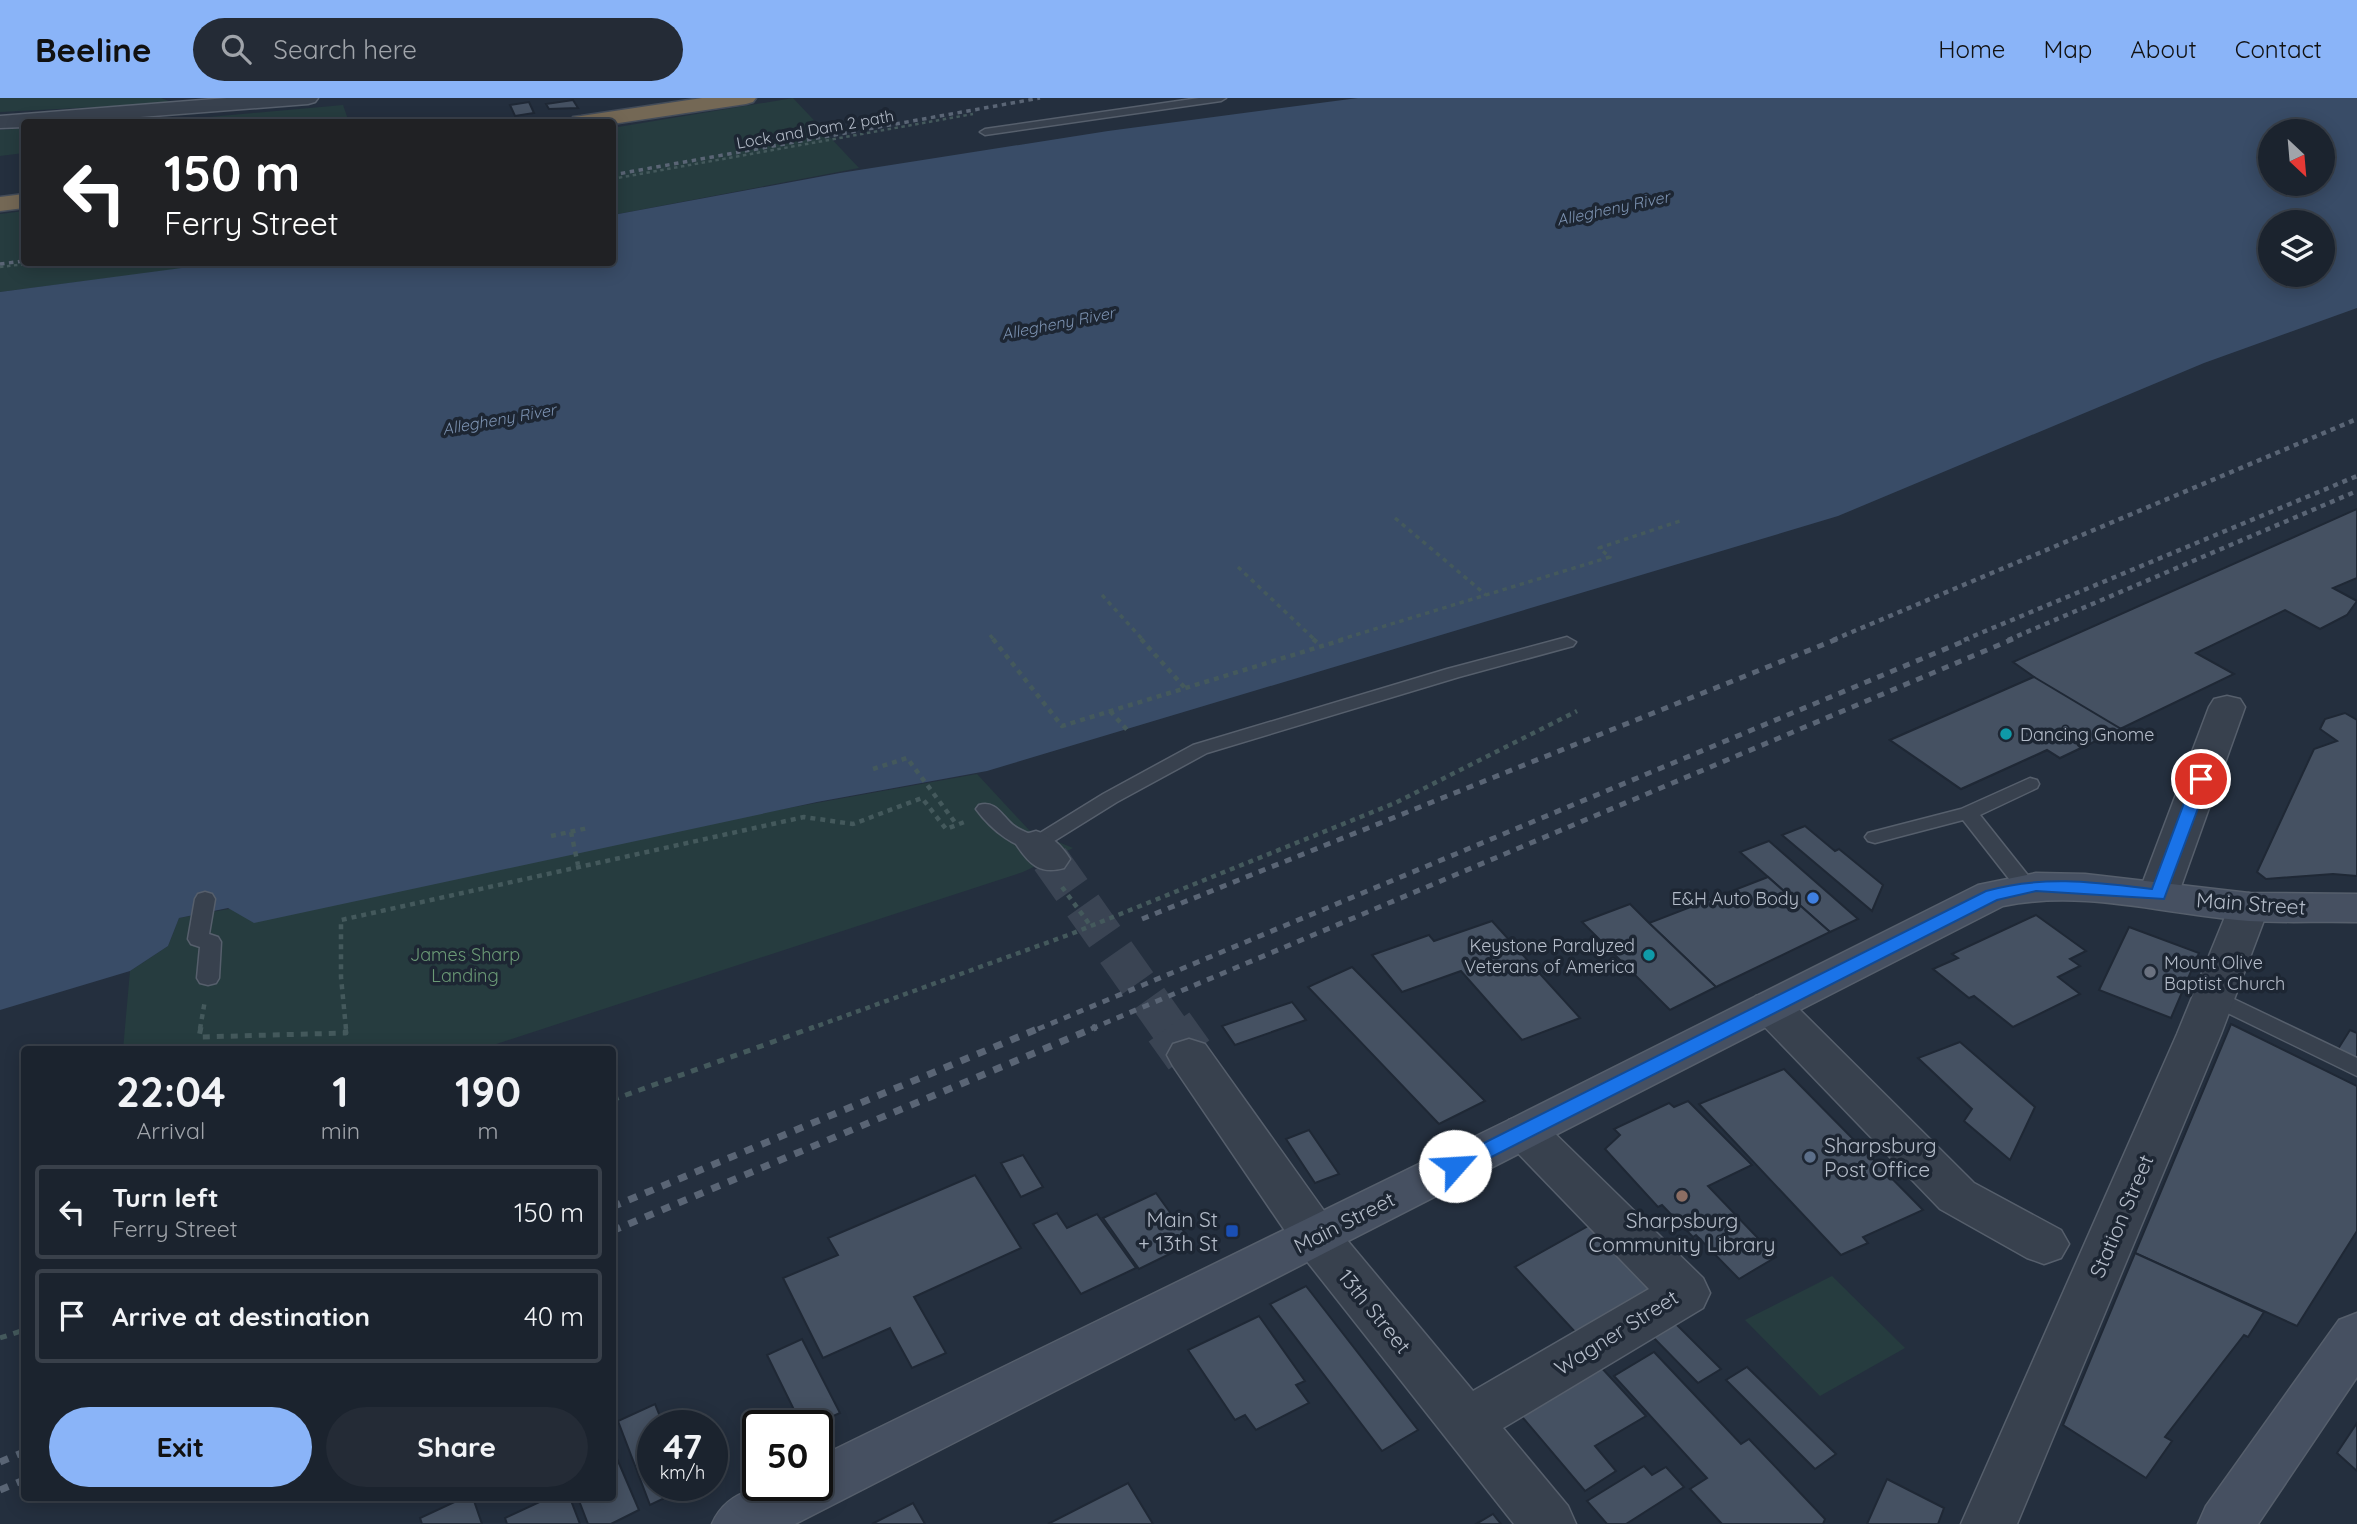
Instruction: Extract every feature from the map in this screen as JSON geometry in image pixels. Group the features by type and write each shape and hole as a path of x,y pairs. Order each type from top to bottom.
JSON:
{"highway":[{"path":"602,119 746,98"},
{"path":"0,204 21,201"}],"main road":[{"name":"Main Street","path":"833,1478 1992,895 2027,888 2085,887 2249,906 2357,908"},
{"path":"2226,1524 2357,1335"},
{"name":"Main Street","path":"740,1524 787,1501"}],"street":[{"path":"181,109 229,98"},
{"path":"42,119 308,98"},
{"path":"0,122 21,120"},
{"path":"2158,895 2227,707"},
{"name":"Station Street","path":"1989,1524 2213,997 2249,906"},
{"path":"1771,1007 1957,1196 2045,1244"},
{"name":"13th Street","path":"1189,1055 1315,1236 1548,1524"},
{"name":"Wagner Street","path":"1466,1423 1685,1293 1525,1132"}],"lane":[{"path":"985,132 1222,98"},
{"path":"989,811 1007,831 1047,860 1110,798 1200,749 1453,673 1567,642"},
{"path":"1875,837 1968,813 2030,784"},
{"path":"1968,813 2027,888"},
{"path":"205,899 198,939 211,942 208,978"},
{"path":"2213,997 2357,1068"}],"path":[{"name":"Lock and Dam 2 path","path":"616,178 985,112"},
{"path":"0,267 21,265"},
{"path":"1395,518 1487,596"},
{"path":"990,635 1062,726 1610,557 1599,548 1683,520"},
{"path":"1238,567 1320,646"},
{"path":"1102,595 1185,688"},
{"path":"1110,711 1129,732"},
{"path":"616,1099 1090,925 1395,803 1577,711"},
{"path":"873,769 907,758 957,825"},
{"path":"208,978 199,1037 346,1033 341,977 341,920 578,865 804,817 853,824 922,798 946,829 989,811"},
{"path":"551,836 588,828"},
{"path":"570,832 578,865"},
{"path":"1047,860 1090,925"},
{"path":"0,1338 21,1331"}],"green space":[{"path":"0,98 161,98 174,103 0,112"},
{"path":"793,98 859,168 616,214 616,127"},
{"path":"343,105 348,119 187,119"},
{"path":"21,128 21,153 0,156 0,130"},
{"path":"21,211 21,266 204,266 0,292 0,214"},
{"name":"James Sharp Landing","path":"977,774 1029,830 1073,848 1023,872 490,1046 123,1046 130,971 168,946 179,918"},
{"path":"1832,1276 1905,1348 1820,1396 1745,1320"}],"water":[{"name":"Allegheny River","path":"1358,98 2357,98 2357,308 2204,363 1838,516 987,771 817,802 254,923 228,908 179,918 168,946 130,971 0,1010 0,292 197,266 616,266 616,214 840,173 1108,131"}],"building":[{"path":"573,100 578,108 549,109 546,104"},
{"path":"529,102 534,113 515,116 510,105"},
{"path":"2357,509 2357,578 2333,588 2357,601 2347,615 2320,629 2285,610 2196,653 2234,674 2060,758 2047,750 1961,789 1890,740 2034,677 2013,662"},
{"name":"Dancing Gnome","path":"2034,677 2121,729 2060,758 2047,750 1961,789 1890,740"},
{"path":"2345,713 2357,720 2357,876 2333,874 2266,879 2257,872 2314,749 2337,741 2320,729 2325,719"},
{"path":"1805,826 1835,851 1839,849 1883,885 1872,911 1782,835"},
{"name":"E&H Auto Body","path":"1769,841 1858,919 1830,932 1740,852"},
{"path":"1768,877 1830,932 1716,987 1649,923"},
{"name":"Keystone Paralyzed Veterans of America","path":"1630,904 1716,987 1670,1010 1582,922"},
{"path":"2036,915 2086,951 2070,959 2080,966 2058,977 2080,994 2013,1027 1974,996 1969,998 1933,969 1958,958 1952,954"},
{"path":"1492,921 1580,1018 1522,1040 1461,971 1402,992 1372,955 1429,935 1434,941"},
{"name":"Mount Olive Baptist Church","path":"2129,927 2199,953 2171,1018 2099,990"},
{"path":"1352,967 1485,1101 1439,1124 1308,987"},
{"path":"1292,1002 1306,1020 1235,1045 1222,1026"},
{"path":"2231,1024 2357,1086 2357,1231 2297,1326 2135,1253"},
{"path":"2350,1030 2357,1033 2357,1059 2338,1049"},
{"path":"1960,1042 2035,1107 2010,1160 1964,1121 1972,1109 1918,1058"},
{"name":"Sharpsburg Post Office","path":"1784,1069 1923,1210 1863,1237 1868,1243 1841,1255 1699,1104"},
{"name":"Sharpsburg Community Library","path":"1688,1101 1752,1165 1708,1186 1776,1257 1739,1279 1696,1235 1693,1237 1662,1205 1658,1207 1605,1149 1620,1135 1614,1129 1669,1103 1674,1107"},
{"path":"1309,1130 1339,1174 1315,1183 1286,1139"},
{"path":"1023,1155 1043,1187 1021,1197 1001,1163"},
{"path":"975,1175 1021,1248 914,1297 946,1353 912,1368 890,1328 823,1358 783,1278 838,1255 828,1238"},
{"path":"1156,1193 1192,1243 1139,1269 1103,1218"},
{"path":"1057,1213 1067,1228 1097,1214 1136,1268 1081,1294 1033,1224"},
{"path":"1590,1225 1653,1288 1576,1333 1515,1267"},
{"path":"2135,1253 2264,1312 2248,1337 2244,1335 2165,1437 2172,1441 2146,1478 2063,1425"},
{"path":"1306,1286 1418,1430 1382,1451 1270,1304"},
{"path":"1259,1316 1305,1381 1296,1385 1309,1403 1256,1430 1245,1415 1235,1420 1188,1350"},
{"path":"1673,1321 1721,1369 1698,1383 1650,1334"},
{"path":"802,1339 840,1413 833,1416 833,1410 794,1410 767,1355"},
{"path":"1654,1352 1741,1444 1749,1439 1825,1519 1823,1524 1722,1524 1690,1489 1707,1478 1614,1376"},
{"path":"1599,1365 1646,1416 1595,1446 1616,1471 1585,1491 1518,1412"},
{"path":"1747,1367 1836,1454 1815,1469 1726,1380"},
{"path":"655,1404 657,1410 642,1410"},
{"path":"637,1412 637,1471 618,1421"},
{"path":"2357,1423 2357,1471 2337,1453"},
{"path":"616,1456 639,1510 611,1524 588,1524 579,1501 616,1501"},
{"path":"1644,1466 1652,1475 1666,1467 1684,1487 1626,1524 1607,1524 1587,1501"},
{"path":"1887,1479 1944,1508 1938,1524 1867,1524"},
{"path":"1128,1483 1153,1524 1048,1524"},
{"path":"457,1501 474,1501 482,1524 422,1524 420,1518"},
{"path":"542,1501 571,1501 580,1524 507,1524 505,1518"},
{"path":"913,1503 925,1524 872,1524"},
{"path":"1493,1514 1501,1524 1476,1524"}],"tunnel":[{"path":"1050,859 1170,1029"},
{"path":"1169,1027 1189,1055"}],"railway":[{"path":"616,174 1040,98"},
{"path":"0,264 21,261"},
{"path":"1833,640 2357,419"},
{"path":"1964,640 2357,476"},
{"path":"2008,640 2357,491"},
{"path":"1142,919 1837,639"},
{"path":"1038,1029 1969,639"},
{"path":"1091,1029 2013,639"},
{"path":"616,1205 1042,1027"},
{"path":"616,1229 1096,1027"},
{"path":"0,1462 21,1453"},
{"path":"0,1490 21,1481"}],"place":[{"name":"Dancing Gnome","path":"2006,734"},
{"name":"E&H Auto Body","path":"1813,898"},
{"name":"Keystone Paralyzed Veterans of America","path":"1649,955"},
{"name":"Mount Olive Baptist Church","path":"2150,972"},
{"name":"Sharpsburg Post Office","path":"1810,1157"},
{"name":"Sharpsburg Community Library","path":"1682,1196"},
{"name":"Main St + 13th St","path":"1232,1231"}],"route":[{"path":"1455,1166 1992,895 2036,886 2085,887 2158,895 2201,779"}]}
